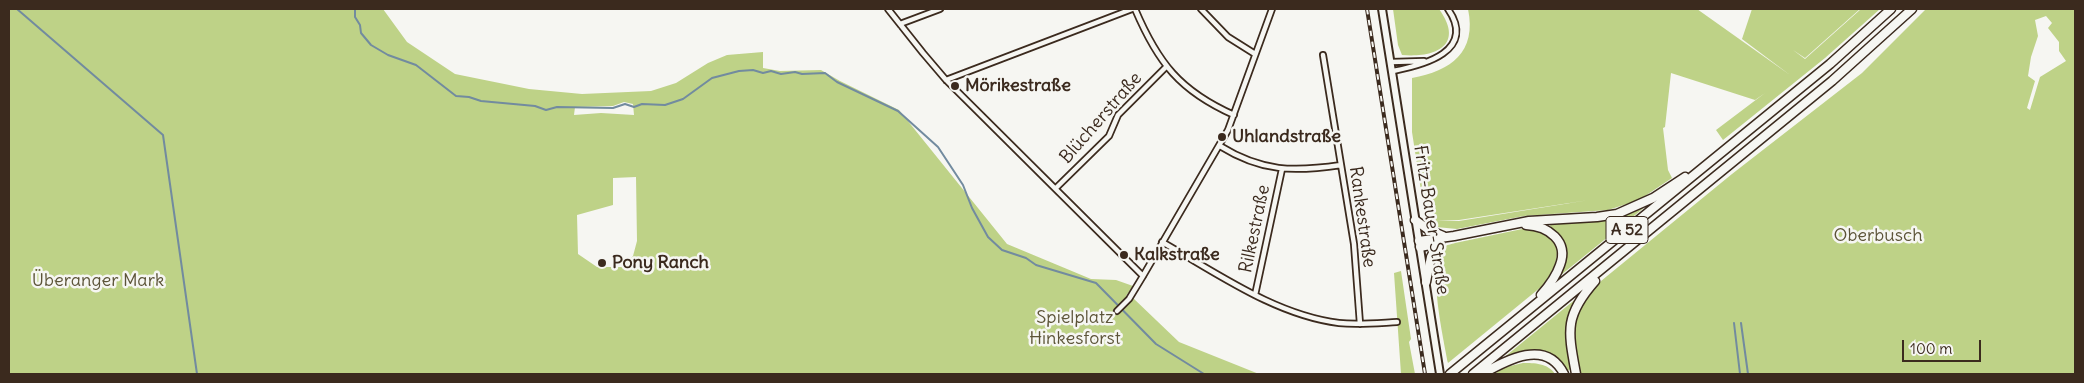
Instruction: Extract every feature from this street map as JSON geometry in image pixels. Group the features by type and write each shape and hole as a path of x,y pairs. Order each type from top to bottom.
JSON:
{"highway":[{"name":"A 52","path":"1453,372 1830,64 1891,9"},
{"name":"A 52","path":"1473,374 1825,88 1912,9"},
{"path":"1419,244 1444,236 1454,236 1546,219 1597,217 1617,214 1635,208 1653,198 1722,153"},
{"path":"1415,220 1429,230 1444,236"},
{"path":"1517,224 1541,226 1549,230 1560,245 1561,264 1551,283 1532,308"},
{"path":"1419,244 1438,244 1454,236"},
{"path":"1426,282 1431,257 1438,244"},
{"path":"1576,374 1570,330 1571,317 1575,306 1609,264"},
{"path":"1482,374 1512,358 1525,354 1544,356 1554,362 1564,374"}],"main road":[{"name":"Fritz-Bauer-Straße","path":"1382,9 1440,374"}],"street":[{"path":"888,9 946,80 1143,276"},
{"path":"900,24 940,9"},
{"path":"946,80 1134,9 1147,38 1166,67 1198,97 1234,115"},
{"path":"1201,9 1228,37 1255,54"},
{"path":"1117,312 1143,276 1220,146 1234,115 1272,9"},
{"path":"1393,71 1439,58 1447,52 1456,38 1454,19 1448,9"},
{"name":"Rankestraße","path":"1322,54 1354,244 1360,324"},
{"path":"1391,62 1427,61"},
{"name":"Blücherstraße","path":"1056,188 1109,136 1118,115 1166,67"},
{"path":"1220,146 1246,160 1282,169 1311,169 1341,165"},
{"name":"Rilkestraße","path":"1255,295 1282,169"},
{"path":"1162,242 1255,295 1280,307 1306,316 1339,323 1397,322"}],"green space":[{"path":"9,9 383,9 407,42 455,74 529,89 582,94 651,91 676,83 708,63 727,55 763,52 763,68 780,71 821,70 899,110 1007,244 1091,279 1116,280 1133,286 1126,296 1133,298 1179,342 1259,374 9,374","holes":["624,102 633,104 634,115 601,113 574,115 575,107 613,106","636,177 637,241 633,256 622,267 597,267 578,254 577,215 613,205 613,178"]},
{"path":"1393,9 1439,9 1446,21 1449,32 1448,40 1443,47 1436,51 1426,54 1402,55 1398,45"},
{"path":"1468,9 1697,9 1790,75 1742,39 1752,9 1860,9 1805,58 1793,50 1805,59 1861,9 1880,9 1825,58 1723,140 1716,130 1765,93 1755,100 1671,73 1665,127 1663,128 1668,170 1672,178 1639,200 1608,210 1524,216 1457,229 1436,227 1425,221 1423,210 1435,218 1424,210 1412,132 1412,78 1438,70 1458,57 1465,48 1469,37","holes":["1589,200 1459,221 1436,220 1459,220"]},
{"name":"Oberbusch","path":"1926,9 2075,9 2075,374 1580,374 1574,342 1574,326 1577,311 1590,290 1732,174 1862,73","holes":["2046,16 2052,23 2048,28 2059,42 2059,51 2066,61 2040,77 2030,110 2027,108 2035,81 2028,76 2031,57 2038,36 2035,20"]},
{"path":"1645,207 1556,279 1563,244 1550,226 1552,221 1607,220"},
{"path":"1527,228 1540,231 1555,242 1557,250 1556,259 1548,278 1541,287 1448,363 1436,285 1436,269 1439,256 1444,247"},
{"path":"1401,271 1411,339 1409,342 1415,374 1401,374 1394,273"},
{"path":"1577,298 1568,324 1572,368 1566,372 1548,354 1502,359"},
{"path":"1523,363 1545,366 1555,374 1494,374 1506,367"}],"waterway":[{"path":"17,9 163,135 197,374"},
{"path":"355,9 355,17 360,25 361,33 371,45 388,55 416,65 456,96 469,97 481,101 535,106 546,110 557,107 613,108 625,104 634,107 642,104 665,105 683,99 712,78 739,71 753,70 763,73 771,71 781,74 795,72 802,74 825,73 837,82 898,111 938,147 963,185 972,208 988,237 1002,250 1026,258 1036,265 1096,283 1156,344 1204,374"},
{"path":"1734,323 1740,374"},
{"path":"1741,323 1748,374"}],"railway":[{"path":"1367,9 1425,374"}],"place":[{"name":"Mörikestraße","path":"955,86"},
{"name":"Uhlandstraße","path":"1222,137"},
{"name":"Kalkstraße","path":"1124,255"},
{"name":"Pony Ranch","path":"602,263"}],"park label":[{"name":"Überanger Mark","path":"98,281"},
{"name":"Spielplatz Hinkesforst","path":"1075,328"}]}
